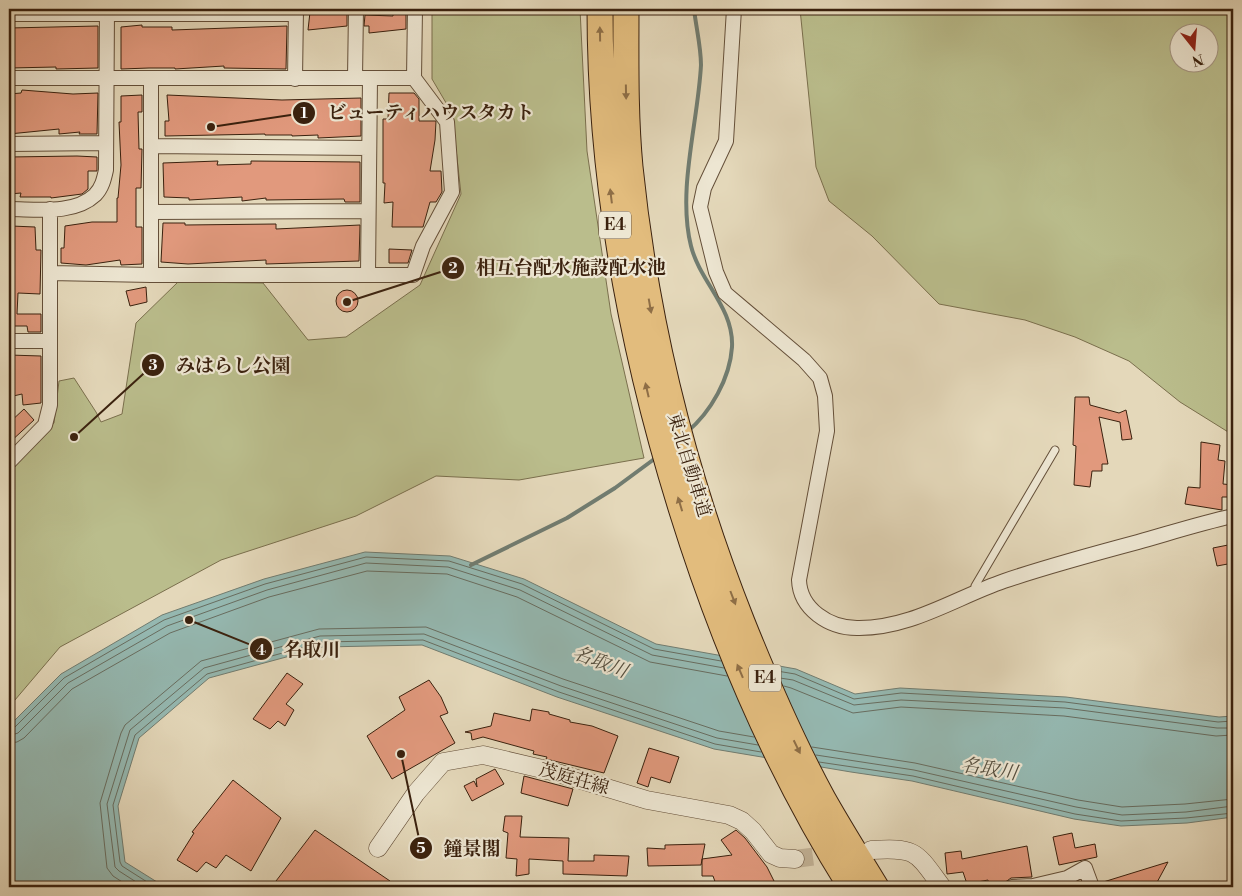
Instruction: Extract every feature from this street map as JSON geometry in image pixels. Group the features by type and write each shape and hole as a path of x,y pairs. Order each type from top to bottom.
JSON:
{"highway":[{"name":"東北自動車道","path":"600,9 600,45 608,170 618,244 634,334 668,431 782,718 805,798 846,838 876,887"},
{"name":"東北自動車道","path":"626,9 626,95 630,165 637,224 668,431 691,541 713,604 766,731 805,798 852,887"},
{"path":"805,798 844,887"},
{"path":"846,838 880,887"}],"street":[{"path":"355,78 356,9"},
{"path":"50,273 150,275 413,274 423,246 452,192 447,122 414,78 415,9"},
{"path":"734,9 726,141 704,188 700,207 716,272 726,292 804,360 820,378 825,396 827,431 798,580 802,596 810,608 824,620 835,624 855,628 883,627 943,608 975,592 1048,566 1233,516"},
{"path":"9,209 69,208 86,202 96,194 103,184 106,170 107,12"},
{"path":"9,14 296,12 295,79"},
{"path":"9,78 414,78"},
{"path":"150,275 151,78"},
{"path":"368,274 370,78"},
{"path":"9,144 105,143"},
{"path":"151,146 370,148"},
{"path":"9,462 45,425 50,405 50,209"},
{"path":"151,212 368,211"},
{"path":"9,341 50,341"},
{"name":"茂庭荘線","path":"378,848 416,793 443,762 483,755 551,771 647,800 729,815 742,821 771,854 780,858 795,859"},
{"path":"871,850 904,849 913,852 920,858 942,887"},
{"path":"1012,887 1033,886 1067,878 1085,868 1092,887"}],"lane":[{"path":"975,592 975,586 1055,450"}],"green space":[{"path":"432,9 580,9 587,151 611,314 644,458 519,480 436,476 356,516 221,560 60,647 9,707 9,471 54,423 59,381 74,378 101,422 122,414 136,323 178,282 263,283 308,340 346,337 420,285 461,194 452,113 432,79"},
{"path":"800,9 1233,9 1233,435 1180,402 1129,361 1075,337 1025,320 939,304 872,236 829,201 816,167"}],"water":[{"path":"365,552 450,556 524,579 656,644 796,669 855,694 900,688 1066,697 1219,717 1233,716 1233,817 1187,823 1121,826 1074,819 912,781 714,749 557,697 422,645 323,647 209,678 139,738 118,806 125,862 165,887 9,887 9,726 61,674 162,615 264,579"}],"building":[{"path":"393,9 406,9 406,29 369,33 369,26 364,26 365,15 393,16"},
{"path":"310,12 347,12 347,26 308,30"},
{"path":"142,25 142,27 172,27 172,30 287,26 286,69 224,68 224,66 175,69 121,69 121,27"},
{"path":"98,26 98,68 9,68 9,28"},
{"path":"22,90 73,94 98,93 97,134 79,134 80,132 59,134 59,129 9,134 9,94 21,93"},
{"path":"389,93 414,93 419,99 419,121 436,121 430,171 441,171 442,192 436,202 430,202 423,227 392,227 393,202 384,203 383,119 388,119"},
{"path":"142,95 142,112 138,112 139,149 142,149 141,188 136,188 136,227 142,227 142,264 121,265 120,260 86,265 61,263 61,248 64,248 65,226 92,222 117,222 117,198 121,165 119,122 121,122 121,96"},
{"path":"167,95 282,100 361,98 361,136 318,138 318,135 265,134 165,136 165,121 169,121"},
{"path":"9,157 97,157 97,171 88,171 88,189 82,194 51,198 20,197 21,193 9,194"},
{"path":"218,161 217,165 251,164 251,161 360,162 360,202 345,202 344,199 266,200 266,198 242,201 242,197 189,200 189,198 164,197 163,163"},
{"path":"163,223 185,223 185,225 276,224 276,229 360,225 359,261 266,264 266,260 188,264 161,262"},
{"path":"11,226 35,227 36,250 41,250 40,294 18,293 17,314 41,314 41,332 28,332 27,326 9,326"},
{"path":"389,249 412,250 408,263 389,263"},
{"path":"146,287 147,302 130,306 126,291"},
{"path":"347,290 355,293 358,301 355,309 347,312 339,309 336,301 339,293"},
{"path":"9,355 41,356 41,403 23,405 22,394 9,397"},
{"path":"1075,397 1089,397 1090,405 1119,413 1126,410 1132,439 1122,440 1120,422 1099,417 1108,464 1102,464 1102,471 1092,471 1090,487 1074,485 1076,446 1073,445"},
{"path":"24,409 34,420 9,443 9,423"},
{"path":"1201,442 1220,445 1218,460 1225,461 1223,484 1233,485 1233,497 1222,497 1222,510 1185,504 1188,487 1200,488"},
{"path":"1233,544 1233,563 1217,566 1213,548"},
{"path":"287,673 303,684 286,704 294,710 285,726 278,721 270,729 253,719"},
{"path":"429,680 441,697 448,713 440,716 455,743 392,779 367,736 405,710 399,697"},
{"path":"532,709 549,712 549,714 570,720 570,722 592,726 618,736 604,773 546,759 547,757 533,754 534,751 483,737 472,740 471,733 465,732 491,726 494,713 530,721"},
{"path":"649,748 679,757 670,783 651,777 648,787 637,783"},
{"path":"495,769 504,784 472,801 464,786 474,781 477,787 476,779"},
{"path":"524,776 573,789 568,806 521,793"},
{"path":"233,780 281,818 251,871 226,855 216,868 206,862 197,872 177,860 194,833 192,832"},
{"path":"505,816 522,816 520,837 569,838 568,861 594,861 594,855 629,856 627,876 563,874 563,861 529,859 529,874 516,876 517,859 506,858 508,833 503,831"},
{"path":"315,830 390,881 386,887 290,887 276,881"},
{"path":"736,830 745,838 767,867 777,887 717,887 713,876 702,876 702,859 732,855 721,840"},
{"path":"1072,833 1075,848 1095,844 1097,857 1059,865 1053,837"},
{"path":"705,844 701,865 648,866 647,848 665,849 665,845"},
{"path":"1027,846 1032,877 1011,878 1004,883 1003,887 989,887 988,880 967,884 963,872 947,874 945,853 961,851 962,859"},
{"path":"1168,862 1155,886 1101,887 1100,883"}],"waterway":[{"path":"687,432 704,415 718,394 728,371 732,347 728,320 695,259 687,225 687,179 701,65 694,9"},
{"path":"471,565 567,518 615,488 657,457"}],"tunnel":[{"path":"795,859 841,853"}],"place":[{"name":"ビューティハウスタカト","path":"211,127"},
{"name":"相互台配水施設配水池","path":"347,302"},
{"name":"みはらし公園","path":"74,437"},
{"name":"名取川","path":"189,620"},
{"name":"鐘景閣","path":"401,754"}]}
